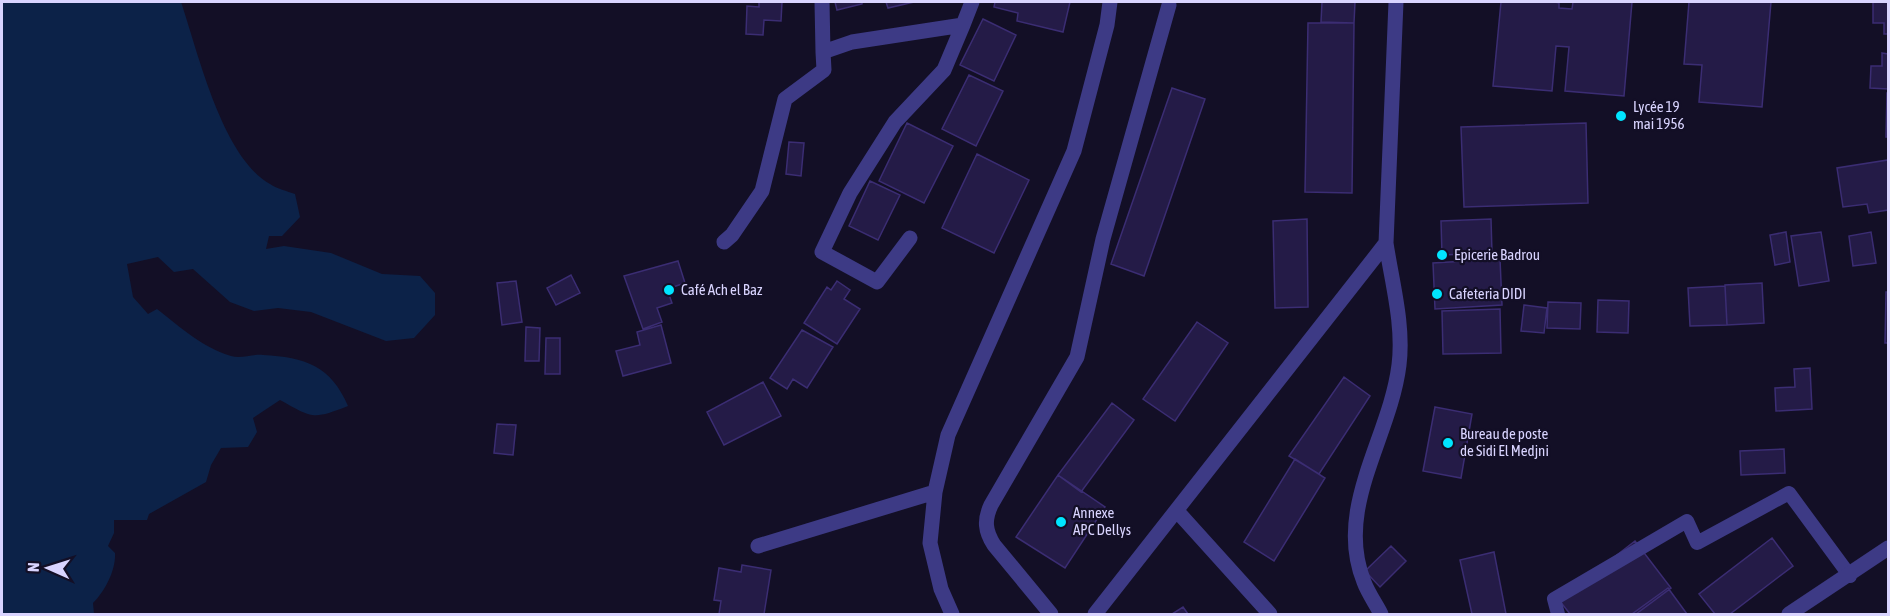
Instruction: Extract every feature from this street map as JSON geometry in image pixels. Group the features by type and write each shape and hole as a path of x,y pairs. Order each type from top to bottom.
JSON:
{"street":[{"path":"724,242 732,235 762,191 785,99 824,70 822,2"},
{"path":"910,238 877,282 822,252 850,193 895,122 945,70 972,2"},
{"path":"952,615 941,589 930,543 935,492 948,435 1074,150 1107,26 1110,2"},
{"path":"1381,615 1364,583 1357,556 1355,528 1358,500 1384,426 1399,367 1401,333 1386,243 1396,2"},
{"path":"1051,615 994,545 987,533 986,518 991,505 1077,357 1103,239 1169,5"},
{"path":"823,52 852,42 963,26"},
{"path":"1095,615 1386,243"},
{"path":"758,546 935,492"},
{"path":"1177,511 1270,615"},
{"path":"1796,613 1888,548"}],"lane":[{"path":"1558,615 1554,599 1687,521 1697,543 1789,493 1850,576"}],"water":[{"path":"2,2 181,2 214,102 238,151 253,170 270,184 295,194 300,217 282,236 269,236 266,249 284,246 331,253 382,274 420,276 435,293 435,315 414,338 386,341 311,312 278,308 254,311 230,302 193,269 174,272 158,257 127,264 133,297 148,314 157,309 201,342 231,356 278,356 304,361 315,366 333,381 348,406 327,414 313,415 280,400 253,418 257,432 248,447 221,448 211,465 206,482 149,514 147,520 114,520 114,533 108,546 115,553 114,566 102,593 93,603 94,614 2,614"}],"building":[{"path":"759,2 782,2 781,21 764,20 763,35 746,34 747,6 759,7"},
{"path":"835,2 862,2 862,4 837,10"},
{"path":"886,2 914,2 888,8"},
{"path":"995,2 1070,2 1063,32 1017,21 1018,13 994,7"},
{"path":"1322,2 1355,2 1354,23 1321,22"},
{"path":"1501,2 1555,2 1559,3 1559,8 1572,9 1573,2 1632,2 1624,96 1565,91 1569,47 1556,46 1552,91 1493,86"},
{"path":"1689,2 1771,2 1762,107 1699,102 1702,65 1684,64"},
{"path":"1873,2 1888,2 1888,34 1884,34 1884,23 1873,23"},
{"path":"983,19 1016,35 994,81 960,65"},
{"path":"1308,23 1354,23 1352,193 1305,192"},
{"path":"1882,53 1888,54 1888,89 1870,88 1871,66 1882,66"},
{"path":"969,75 1003,91 976,146 942,129"},
{"path":"1172,88 1205,99 1144,276 1111,264"},
{"path":"1887,93 1888,137 1886,137"},
{"path":"907,123 953,146 924,203 879,181"},
{"path":"1586,123 1588,203 1464,207 1461,127"},
{"path":"789,142 804,143 801,176 786,174"},
{"path":"977,154 1029,180 994,253 942,228"},
{"path":"1888,160 1888,210 1869,213 1867,204 1843,207 1837,168"},
{"path":"870,181 900,195 878,240 849,226"},
{"path":"1307,219 1308,307 1275,308 1273,221"},
{"path":"1491,219 1492,253 1442,255 1441,221"},
{"path":"1786,232 1790,262 1775,265 1770,235"},
{"path":"1821,232 1829,281 1799,286 1791,236"},
{"path":"1871,232 1876,263 1853,266 1849,236"},
{"path":"1500,259 1502,305 1435,309 1433,263"},
{"path":"678,261 685,283 667,289 672,303 657,308 662,322 643,329 624,276"},
{"path":"571,275 580,293 556,305 547,288"},
{"path":"516,281 522,322 502,325 497,283"},
{"path":"837,281 850,290 844,299 860,309 837,344 804,323 827,287 831,290"},
{"path":"1762,283 1764,323 1727,325 1725,285"},
{"path":"1725,286 1727,325 1690,326 1688,288"},
{"path":"1886,292 1888,292 1888,343 1885,343"},
{"path":"1598,300 1629,301 1628,333 1597,332"},
{"path":"1548,302 1581,303 1580,329 1547,328"},
{"path":"1524,305 1547,308 1544,333 1521,331"},
{"path":"1500,309 1501,353 1443,354 1442,311"},
{"path":"1197,322 1228,343 1175,421 1143,399"},
{"path":"661,325 671,363 623,376 616,351 640,345 637,332"},
{"path":"526,327 540,328 539,361 525,361"},
{"path":"802,330 833,347 807,388 793,379 787,389 770,378"},
{"path":"546,338 560,338 560,374 545,374"},
{"path":"1810,368 1812,409 1776,411 1775,388 1795,387 1794,369"},
{"path":"1344,377 1370,396 1319,474 1289,456"},
{"path":"763,382 781,416 724,445 707,412"},
{"path":"1112,403 1134,420 1081,492 1058,475"},
{"name":"Bureau de poste de Sidi El Medjni","path":"1435,407 1472,414 1461,478 1423,471"},
{"path":"497,424 516,425 513,455 494,453"},
{"path":"1784,449 1785,473 1741,475 1740,451"},
{"path":"1295,459 1325,478 1274,561 1244,542"},
{"name":"Annexe APC Dellys","path":"1058,475 1105,507 1065,568 1016,537"},
{"path":"1772,538 1793,566 1730,614 1715,614 1699,594"},
{"path":"1635,541 1671,588 1636,614 1570,614 1559,600"},
{"path":"1391,546 1406,561 1380,587 1365,571"},
{"path":"1494,552 1506,614 1472,614 1460,560"},
{"path":"742,565 771,570 764,614 719,614 721,601 714,600 719,568 741,572"},
{"path":"1668,588 1687,614 1632,614"},
{"path":"1183,607 1188,614 1172,614"}],"place":[{"name":"Lycée 19 mai 1956","path":"1621,116"},
{"name":"Epicerie Badrou","path":"1442,255"},
{"name":"Café Ach el Baz","path":"669,290"},
{"name":"Cafeteria DIDI","path":"1437,294"},
{"name":"Bureau de poste de Sidi El Medjni","path":"1448,443"},
{"name":"Annexe APC Dellys","path":"1061,522"}]}
